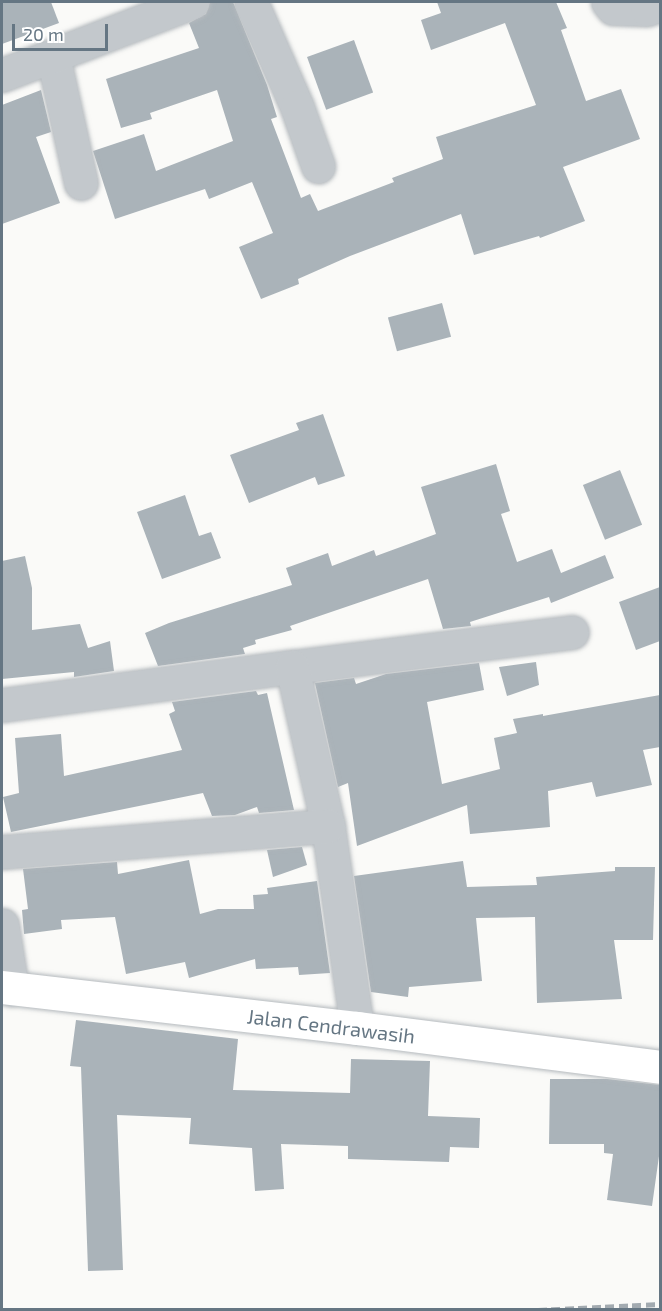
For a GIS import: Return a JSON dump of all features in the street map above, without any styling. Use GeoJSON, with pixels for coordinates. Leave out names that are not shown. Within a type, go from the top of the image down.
{"type":"FeatureCollection","features":[{"type":"Feature","properties":{"kind":"main road","name":"Jalan Cendrawasih"},"geometry":{"type":"LineString","coordinates":[[7,988],[357,1028],[660,1067]]}},
{"type":"Feature","properties":{"kind":"street"},"geometry":{"type":"LineString","coordinates":[[2,75],[53,56],[154,8],[192,2]]}},
{"type":"Feature","properties":{"kind":"street"},"geometry":{"type":"LineString","coordinates":[[250,2],[297,107],[318,166]]}},
{"type":"Feature","properties":{"kind":"street"},"geometry":{"type":"LineString","coordinates":[[608,2],[613,8],[647,9],[660,5]]}},
{"type":"Feature","properties":{"kind":"street"},"geometry":{"type":"LineString","coordinates":[[53,56],[81,183]]}},
{"type":"Feature","properties":{"kind":"street"},"geometry":{"type":"LineString","coordinates":[[2,705],[572,632]]}},
{"type":"Feature","properties":{"kind":"street"},"geometry":{"type":"LineString","coordinates":[[291,667],[328,826],[357,1028]]}},
{"type":"Feature","properties":{"kind":"street"},"geometry":{"type":"LineString","coordinates":[[2,852],[328,826]]}},
{"type":"Feature","properties":{"kind":"street"},"geometry":{"type":"LineString","coordinates":[[2,925],[7,988]]}},
{"type":"Feature","properties":{"kind":"building"},"geometry":{"type":"Polygon","coordinates":[[[2,2],[51,2],[59,23],[2,44],[2,2]]]}},
{"type":"Feature","properties":{"kind":"building"},"geometry":{"type":"Polygon","coordinates":[[[210,2],[233,2],[267,85],[277,117],[271,119],[301,198],[310,194],[318,211],[394,182],[392,178],[443,159],[436,137],[536,105],[505,23],[431,50],[421,20],[441,13],[437,2],[556,2],[567,28],[561,30],[586,101],[621,89],[640,139],[563,167],[585,221],[540,238],[539,236],[474,255],[461,214],[350,256],[298,279],[299,284],[261,299],[239,247],[273,233],[252,182],[209,199],[205,189],[115,219],[93,151],[144,134],[156,171],[233,141],[217,90],[150,113],[152,119],[121,128],[106,79],[199,48],[189,23],[206,14],[210,2]]]}},
{"type":"Feature","properties":{"kind":"building"},"geometry":{"type":"Polygon","coordinates":[[[354,40],[373,93],[326,110],[307,57],[354,40]]]}},
{"type":"Feature","properties":{"kind":"building"},"geometry":{"type":"Polygon","coordinates":[[[41,90],[51,132],[36,137],[60,203],[2,224],[2,105],[41,90]]]}},
{"type":"Feature","properties":{"kind":"building"},"geometry":{"type":"Polygon","coordinates":[[[442,303],[451,337],[397,351],[388,317],[442,303]]]}},
{"type":"Feature","properties":{"kind":"building"},"geometry":{"type":"Polygon","coordinates":[[[323,414],[345,476],[318,485],[315,477],[249,503],[230,455],[299,430],[296,423],[323,414]]]}},
{"type":"Feature","properties":{"kind":"building"},"geometry":{"type":"Polygon","coordinates":[[[496,464],[510,511],[501,514],[517,562],[552,549],[561,573],[605,555],[614,578],[551,603],[549,597],[470,622],[471,626],[443,629],[428,579],[290,626],[292,630],[255,640],[256,644],[243,648],[245,654],[158,666],[145,633],[169,623],[292,585],[286,568],[328,553],[332,566],[374,550],[376,556],[436,534],[421,487],[496,464]]]}},
{"type":"Feature","properties":{"kind":"building"},"geometry":{"type":"Polygon","coordinates":[[[620,470],[642,525],[605,540],[583,485],[620,470]]]}},
{"type":"Feature","properties":{"kind":"building"},"geometry":{"type":"Polygon","coordinates":[[[185,495],[199,536],[211,532],[221,558],[162,579],[137,512],[185,495]]]}},
{"type":"Feature","properties":{"kind":"building"},"geometry":{"type":"Polygon","coordinates":[[[25,556],[32,588],[32,630],[80,624],[88,648],[110,641],[114,671],[74,677],[74,672],[2,679],[2,561],[25,556]]]}},
{"type":"Feature","properties":{"kind":"building"},"geometry":{"type":"Polygon","coordinates":[[[660,587],[660,641],[636,650],[619,602],[660,587]]]}},
{"type":"Feature","properties":{"kind":"building"},"geometry":{"type":"Polygon","coordinates":[[[536,662],[539,685],[507,696],[499,667],[536,662]]]}},
{"type":"Feature","properties":{"kind":"building"},"geometry":{"type":"Polygon","coordinates":[[[479,663],[484,690],[427,702],[442,784],[500,769],[494,738],[517,733],[513,719],[543,714],[543,716],[660,695],[660,747],[643,750],[652,785],[596,797],[592,782],[548,791],[550,827],[470,834],[467,805],[357,846],[348,783],[338,787],[315,683],[354,678],[356,684],[386,674],[479,663]]]}},
{"type":"Feature","properties":{"kind":"building"},"geometry":{"type":"Polygon","coordinates":[[[256,691],[258,695],[267,693],[294,810],[259,813],[257,807],[235,815],[212,816],[203,793],[11,832],[3,797],[19,793],[15,738],[61,734],[64,776],[182,750],[169,714],[175,711],[172,702],[256,691]]]}},
{"type":"Feature","properties":{"kind":"building"},"geometry":{"type":"Polygon","coordinates":[[[302,847],[307,865],[273,877],[267,850],[302,847]]]}},
{"type":"Feature","properties":{"kind":"building"},"geometry":{"type":"Polygon","coordinates":[[[189,860],[200,914],[218,909],[254,909],[253,895],[268,894],[267,888],[317,881],[330,973],[299,975],[298,967],[256,969],[255,959],[189,978],[185,962],[126,974],[115,917],[61,920],[62,929],[24,934],[22,910],[28,909],[23,869],[117,862],[118,874],[189,860]]]}},
{"type":"Feature","properties":{"kind":"building"},"geometry":{"type":"Polygon","coordinates":[[[463,861],[467,887],[537,885],[536,877],[615,871],[615,867],[655,867],[653,940],[614,940],[622,999],[537,1003],[535,917],[476,918],[482,981],[409,987],[408,997],[371,992],[354,876],[463,861]]]}},
{"type":"Feature","properties":{"kind":"building"},"geometry":{"type":"Polygon","coordinates":[[[76,1020],[238,1039],[233,1090],[350,1093],[351,1059],[430,1061],[428,1116],[480,1118],[479,1148],[450,1147],[449,1162],[348,1159],[348,1146],[281,1144],[284,1189],[255,1191],[252,1148],[189,1144],[191,1118],[117,1115],[123,1270],[88,1271],[81,1067],[70,1066],[76,1020]]]}},
{"type":"Feature","properties":{"kind":"building"},"geometry":{"type":"Polygon","coordinates":[[[550,1079],[607,1079],[660,1085],[660,1149],[652,1206],[607,1200],[613,1154],[604,1153],[604,1144],[549,1144],[550,1079]]]}},
{"type":"Feature","properties":{"kind":"railway"},"geometry":{"type":"LineString","coordinates":[[538,1310],[660,1304]]}}]}
